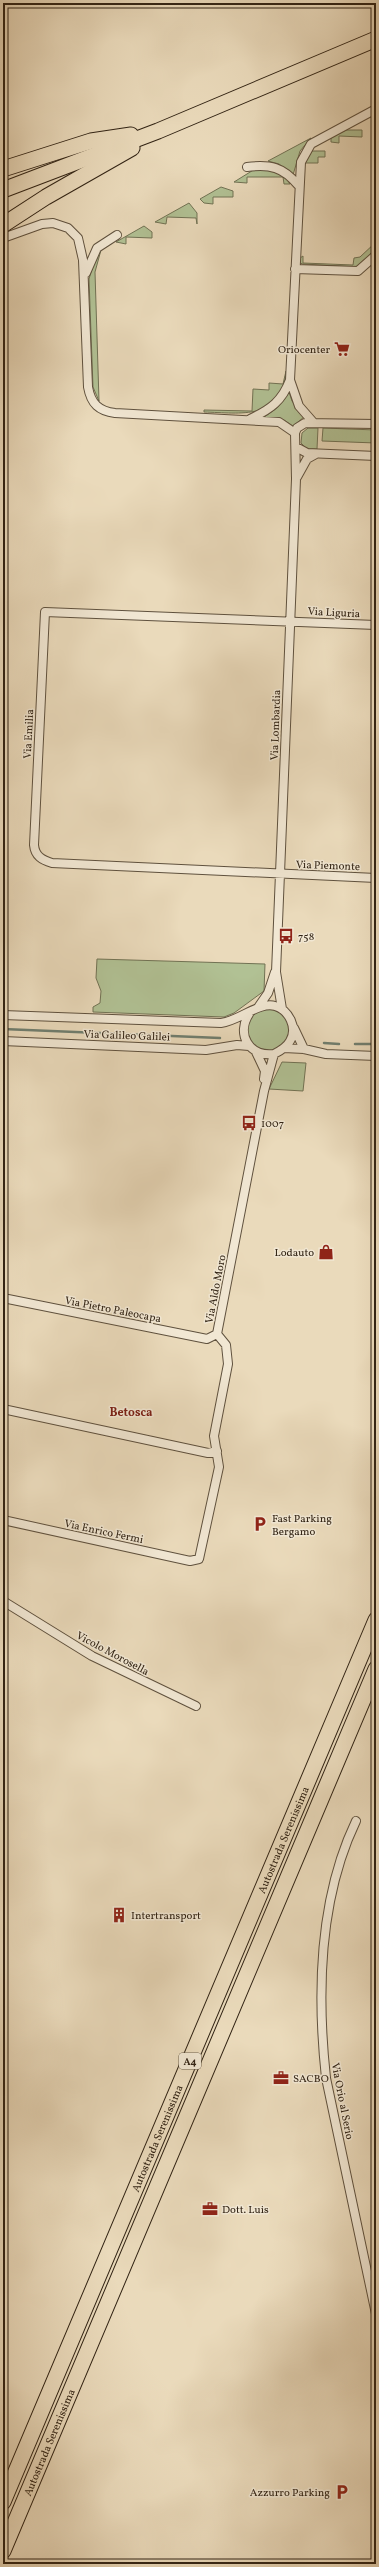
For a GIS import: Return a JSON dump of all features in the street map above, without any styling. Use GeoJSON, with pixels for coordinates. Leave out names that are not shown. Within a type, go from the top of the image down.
{"type":"FeatureCollection","features":[{"type":"Feature","properties":{"kind":"highway"},"geometry":{"type":"LineString","coordinates":[[3,190],[158,132],[376,39]]}},
{"type":"Feature","properties":{"kind":"highway"},"geometry":{"type":"LineString","coordinates":[[3,169],[92,141],[158,132]]}},
{"type":"Feature","properties":{"kind":"highway"},"geometry":{"type":"LineString","coordinates":[[3,225],[46,197],[106,164],[158,132]]}},
{"type":"Feature","properties":{"kind":"highway","name":"Autostrada Serenissima"},"geometry":{"type":"LineString","coordinates":[[3,2502],[376,1620]]}},
{"type":"Feature","properties":{"kind":"highway","name":"Autostrada Serenissima"},"geometry":{"type":"LineString","coordinates":[[3,2551],[376,1669]]}},
{"type":"Feature","properties":{"kind":"street"},"geometry":{"type":"LineString","coordinates":[[313,422],[299,406],[290,380],[298,185],[301,162],[311,144],[376,109]]}},
{"type":"Feature","properties":{"kind":"street"},"geometry":{"type":"LineString","coordinates":[[247,167],[262,165],[278,168],[298,185]]}},
{"type":"Feature","properties":{"kind":"street"},"geometry":{"type":"LineString","coordinates":[[3,238],[42,224],[61,224],[74,232],[80,243],[84,279],[88,388],[95,405],[102,410],[115,413],[250,419],[284,423],[295,434],[301,425],[313,422],[376,424]]}},
{"type":"Feature","properties":{"kind":"street"},"geometry":{"type":"LineString","coordinates":[[84,279],[97,248],[117,235]]}},
{"type":"Feature","properties":{"kind":"street"},"geometry":{"type":"LineString","coordinates":[[295,269],[358,271],[376,255]]}},
{"type":"Feature","properties":{"kind":"street"},"geometry":{"type":"LineString","coordinates":[[250,419],[268,410],[279,402],[290,380]]}},
{"type":"Feature","properties":{"kind":"street","name":"Via Lombardia"},"geometry":{"type":"LineString","coordinates":[[282,1009],[276,972],[296,479],[295,434]]}},
{"type":"Feature","properties":{"kind":"street"},"geometry":{"type":"LineString","coordinates":[[296,447],[307,453],[376,456]]}},
{"type":"Feature","properties":{"kind":"street","name":"Via Lombardia"},"geometry":{"type":"LineString","coordinates":[[296,479],[307,459],[316,454]]}},
{"type":"Feature","properties":{"kind":"street","name":"Via Emilia"},"geometry":{"type":"LineString","coordinates":[[280,874],[52,863],[44,861],[37,855],[34,845],[45,612],[290,621]]}},
{"type":"Feature","properties":{"kind":"street","name":"Via Liguria"},"geometry":{"type":"LineString","coordinates":[[290,621],[376,625]]}},
{"type":"Feature","properties":{"kind":"street","name":"Via Piemonte"},"geometry":{"type":"LineString","coordinates":[[280,874],[376,878]]}},
{"type":"Feature","properties":{"kind":"street","name":"Via Lombardia"},"geometry":{"type":"LineString","coordinates":[[259,1006],[268,993],[276,972]]}},
{"type":"Feature","properties":{"kind":"street"},"geometry":{"type":"LineString","coordinates":[[3,1015],[221,1023],[231,1022],[249,1014],[259,1006],[267,1005],[282,1009],[291,1020],[304,1048]]}},
{"type":"Feature","properties":{"kind":"street"},"geometry":{"type":"LineString","coordinates":[[249,1014],[244,1026],[246,1040],[256,1052],[274,1054],[284,1048],[290,1041],[293,1027]]}},
{"type":"Feature","properties":{"kind":"street","name":"Via Galileo Galilei"},"geometry":{"type":"LineString","coordinates":[[3,1041],[206,1050],[237,1045],[250,1046]]}},
{"type":"Feature","properties":{"kind":"street"},"geometry":{"type":"LineString","coordinates":[[284,1048],[304,1048],[326,1054],[376,1056]]}},
{"type":"Feature","properties":{"kind":"street","name":"Via Aldo Moro"},"geometry":{"type":"LineString","coordinates":[[256,1052],[265,1071],[264,1091]]}},
{"type":"Feature","properties":{"kind":"street","name":"Via Aldo Moro"},"geometry":{"type":"LineString","coordinates":[[199,1559],[219,1467],[214,1436],[228,1364],[226,1344],[217,1334],[264,1091],[274,1054]]}},
{"type":"Feature","properties":{"kind":"street","name":"Via Pietro Paleocapa"},"geometry":{"type":"LineString","coordinates":[[3,1298],[207,1339],[217,1334]]}},
{"type":"Feature","properties":{"kind":"street"},"geometry":{"type":"LineString","coordinates":[[3,1409],[208,1453],[216,1451]]}},
{"type":"Feature","properties":{"kind":"street","name":"Via Enrico Fermi"},"geometry":{"type":"LineString","coordinates":[[3,1520],[190,1561],[199,1559]]}},
{"type":"Feature","properties":{"kind":"street","name":"Vicolo Morosella"},"geometry":{"type":"LineString","coordinates":[[3,1601],[92,1656],[196,1706]]}},
{"type":"Feature","properties":{"kind":"street","name":"Via Orio al Serio"},"geometry":{"type":"LineString","coordinates":[[356,1821],[342,1860],[328,1916],[322,2004],[324,2056],[326,2078],[376,2314]]}},
{"type":"Feature","properties":{"kind":"green space"},"geometry":{"type":"Polygon","coordinates":[[[346,130],[362,130],[362,137],[339,136],[339,143],[331,142],[331,138],[346,130]]]}},
{"type":"Feature","properties":{"kind":"green space"},"geometry":{"type":"Polygon","coordinates":[[[311,138],[300,151],[293,175],[279,164],[268,161],[311,138]]]}},
{"type":"Feature","properties":{"kind":"green space"},"geometry":{"type":"Polygon","coordinates":[[[312,151],[325,151],[325,157],[318,157],[318,163],[305,163],[312,151]]]}},
{"type":"Feature","properties":{"kind":"green space"},"geometry":{"type":"Polygon","coordinates":[[[271,168],[286,178],[290,184],[284,184],[283,177],[247,177],[247,183],[234,182],[255,169],[271,168]]]}},
{"type":"Feature","properties":{"kind":"green space"},"geometry":{"type":"Polygon","coordinates":[[[221,187],[233,191],[233,197],[213,197],[213,204],[204,203],[200,199],[221,187]]]}},
{"type":"Feature","properties":{"kind":"green space"},"geometry":{"type":"Polygon","coordinates":[[[189,203],[197,213],[197,224],[196,218],[167,217],[166,224],[155,222],[189,203]]]}},
{"type":"Feature","properties":{"kind":"green space"},"geometry":{"type":"Polygon","coordinates":[[[144,226],[152,232],[152,238],[126,237],[126,244],[116,242],[144,226]]]}},
{"type":"Feature","properties":{"kind":"green space"},"geometry":{"type":"Polygon","coordinates":[[[376,242],[376,250],[358,267],[300,263],[300,258],[303,256],[303,263],[353,265],[354,258],[360,257],[376,242]]]}},
{"type":"Feature","properties":{"kind":"green space"},"geometry":{"type":"Polygon","coordinates":[[[101,250],[95,272],[99,401],[93,387],[89,279],[95,258],[101,250]]]}},
{"type":"Feature","properties":{"kind":"green space"},"geometry":{"type":"Polygon","coordinates":[[[286,371],[283,387],[277,399],[268,406],[257,411],[245,413],[204,412],[204,410],[252,411],[253,389],[269,390],[269,383],[283,384],[286,371]]]}},
{"type":"Feature","properties":{"kind":"green space"},"geometry":{"type":"Polygon","coordinates":[[[289,392],[292,401],[304,417],[293,426],[284,420],[263,418],[277,408],[289,392]]]}},
{"type":"Feature","properties":{"kind":"green space"},"geometry":{"type":"Polygon","coordinates":[[[308,428],[318,428],[317,449],[307,449],[301,443],[302,433],[308,428]]]}},
{"type":"Feature","properties":{"kind":"green space"},"geometry":{"type":"Polygon","coordinates":[[[323,428],[376,430],[376,443],[322,441],[323,428]]]}},
{"type":"Feature","properties":{"kind":"green space"},"geometry":{"type":"Polygon","coordinates":[[[97,959],[265,964],[264,991],[234,1013],[224,1017],[93,1012],[93,1007],[100,1003],[101,991],[96,978],[97,959]]]}},
{"type":"Feature","properties":{"kind":"green space"},"geometry":{"type":"Polygon","coordinates":[[[268,1009],[283,1015],[289,1030],[283,1045],[268,1051],[253,1045],[247,1030],[253,1015],[268,1009]]]}},
{"type":"Feature","properties":{"kind":"green space"},"geometry":{"type":"Polygon","coordinates":[[[282,1062],[306,1063],[303,1091],[269,1089],[282,1062]]]}},
{"type":"Feature","properties":{"kind":"waterway"},"geometry":{"type":"LineString","coordinates":[[3,1029],[220,1038]]}},
{"type":"Feature","properties":{"kind":"waterway"},"geometry":{"type":"LineString","coordinates":[[324,1043],[339,1044]]}},
{"type":"Feature","properties":{"kind":"waterway"},"geometry":{"type":"LineString","coordinates":[[355,1044],[376,1044]]}},
{"type":"Feature","properties":{"kind":"place","name":"Oriocenter"},"geometry":{"type":"Point","coordinates":[342,349]}},
{"type":"Feature","properties":{"kind":"place","name":"758"},"geometry":{"type":"Point","coordinates":[286,936]}},
{"type":"Feature","properties":{"kind":"place","name":"1007"},"geometry":{"type":"Point","coordinates":[249,1123]}},
{"type":"Feature","properties":{"kind":"place","name":"Lodauto"},"geometry":{"type":"Point","coordinates":[326,1252]}},
{"type":"Feature","properties":{"kind":"place","name":"Fast Parking Bergamo"},"geometry":{"type":"Point","coordinates":[260,1524]}},
{"type":"Feature","properties":{"kind":"place","name":"Intertransport"},"geometry":{"type":"Point","coordinates":[119,1915]}},
{"type":"Feature","properties":{"kind":"place","name":"SACBO"},"geometry":{"type":"Point","coordinates":[281,2078]}},
{"type":"Feature","properties":{"kind":"place","name":"Dott. Luis"},"geometry":{"type":"Point","coordinates":[210,2209]}},
{"type":"Feature","properties":{"kind":"place","name":"Azzurro Parking"},"geometry":{"type":"Point","coordinates":[342,2492]}},
{"type":"Feature","properties":{"kind":"district","name":"Betosca"},"geometry":{"type":"Point","coordinates":[131,1412]}}]}
